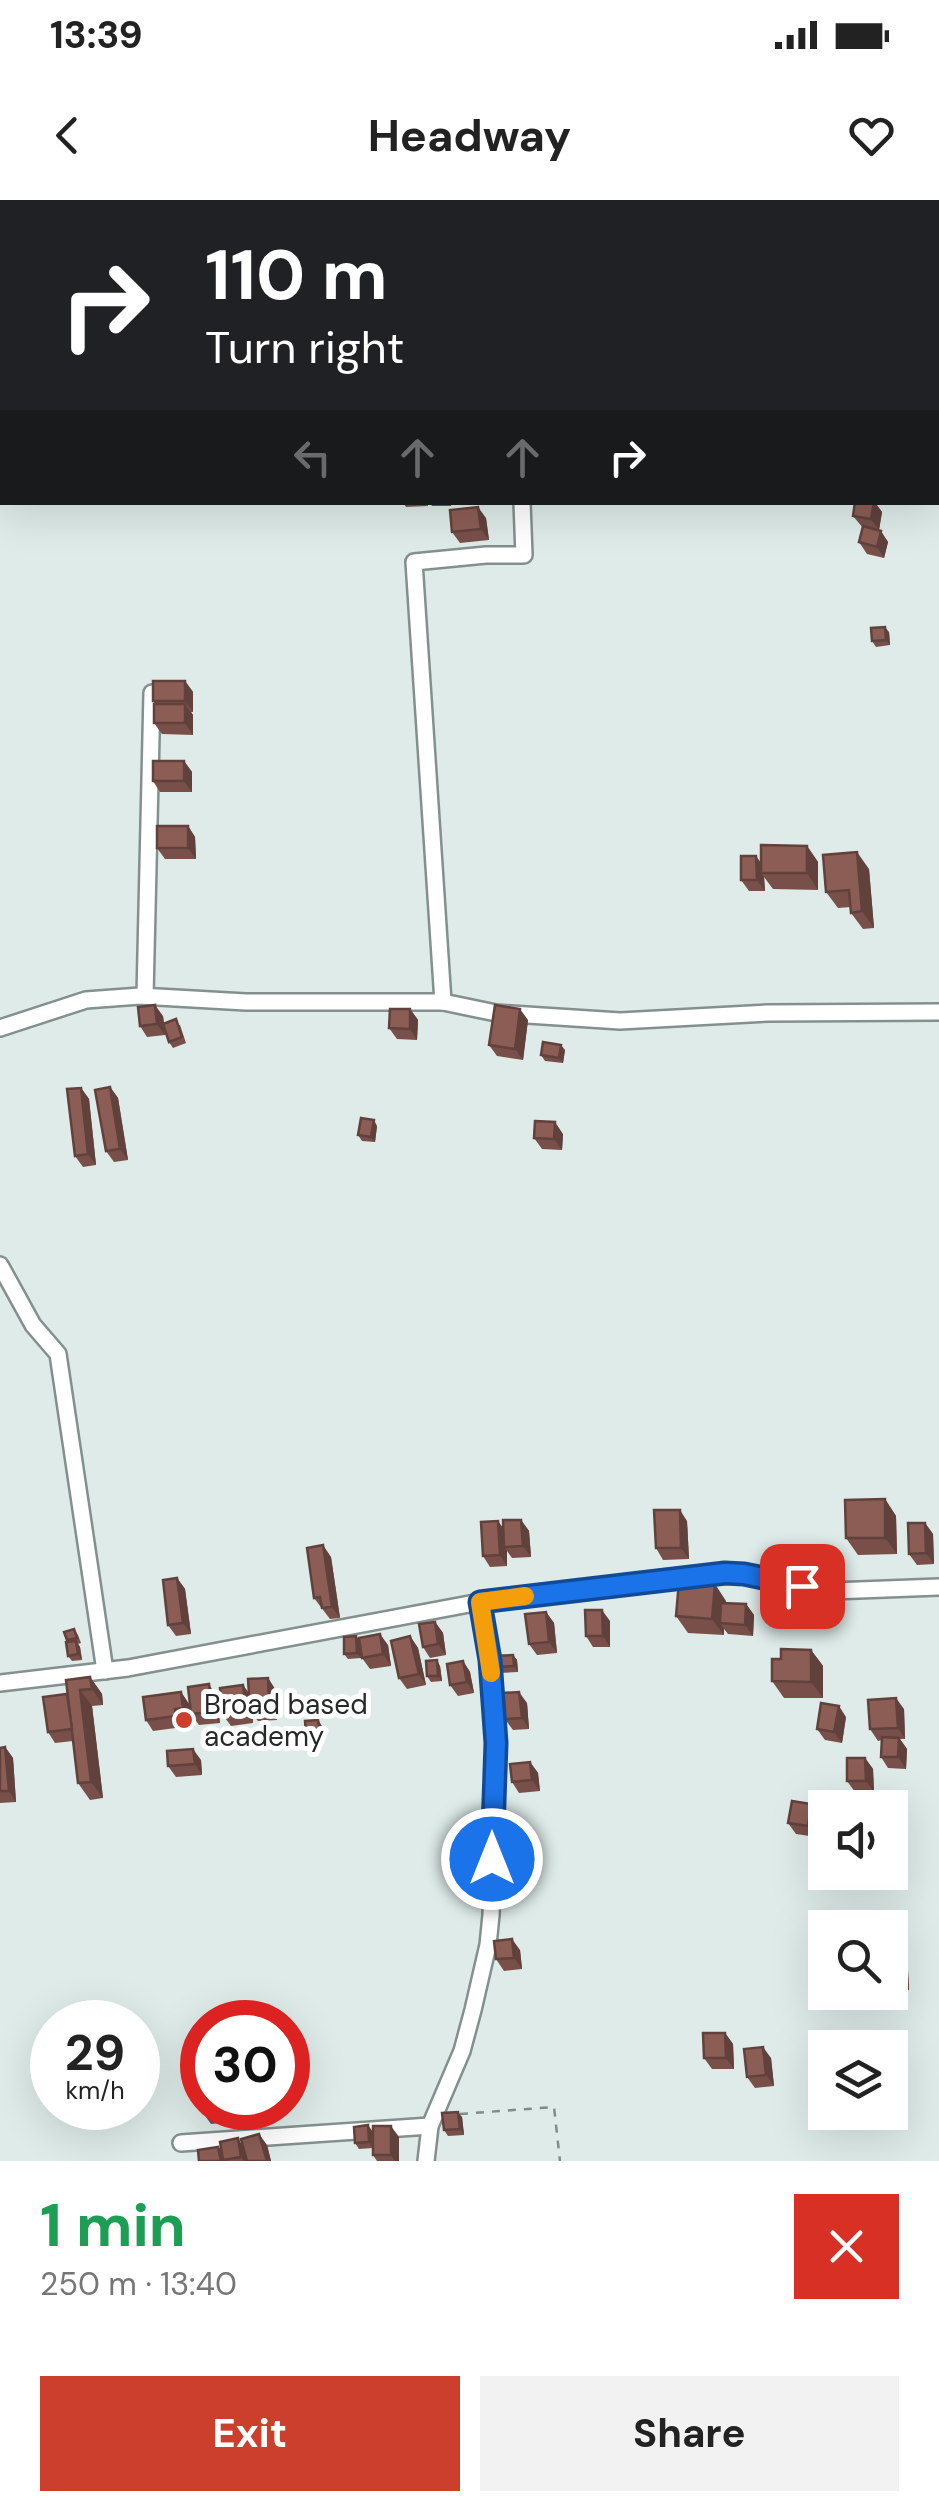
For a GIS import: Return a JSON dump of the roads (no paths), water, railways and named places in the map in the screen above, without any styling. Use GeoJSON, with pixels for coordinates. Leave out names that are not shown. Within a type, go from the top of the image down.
{"type":"FeatureCollection","features":[{"type":"Feature","properties":{"kind":"street"},"geometry":{"type":"LineString","coordinates":[[442,1002],[414,562],[524,554],[522,505]]}},
{"type":"Feature","properties":{"kind":"street"},"geometry":{"type":"LineString","coordinates":[[145,996],[152,693]]}},
{"type":"Feature","properties":{"kind":"street"},"geometry":{"type":"LineString","coordinates":[[0,1028],[86,1000],[145,996],[246,1002],[442,1002],[496,1013],[620,1021],[768,1013],[939,1012]]}},
{"type":"Feature","properties":{"kind":"street"},"geometry":{"type":"LineString","coordinates":[[0,1265],[33,1326],[58,1354],[104,1672]]}},
{"type":"Feature","properties":{"kind":"street"},"geometry":{"type":"LineString","coordinates":[[0,1683],[104,1672],[480,1602],[725,1573],[832,1591],[939,1586]]}},
{"type":"Feature","properties":{"kind":"street"},"geometry":{"type":"LineString","coordinates":[[426,2161],[430,2126],[474,2010],[491,1915],[496,1743],[490,1660],[480,1602]]}},
{"type":"Feature","properties":{"kind":"street"},"geometry":{"type":"LineString","coordinates":[[181,2143],[430,2126]]}},
{"type":"Feature","properties":{"kind":"place","name":"Broad based academy"},"geometry":{"type":"Point","coordinates":[184,1720]}}]}
